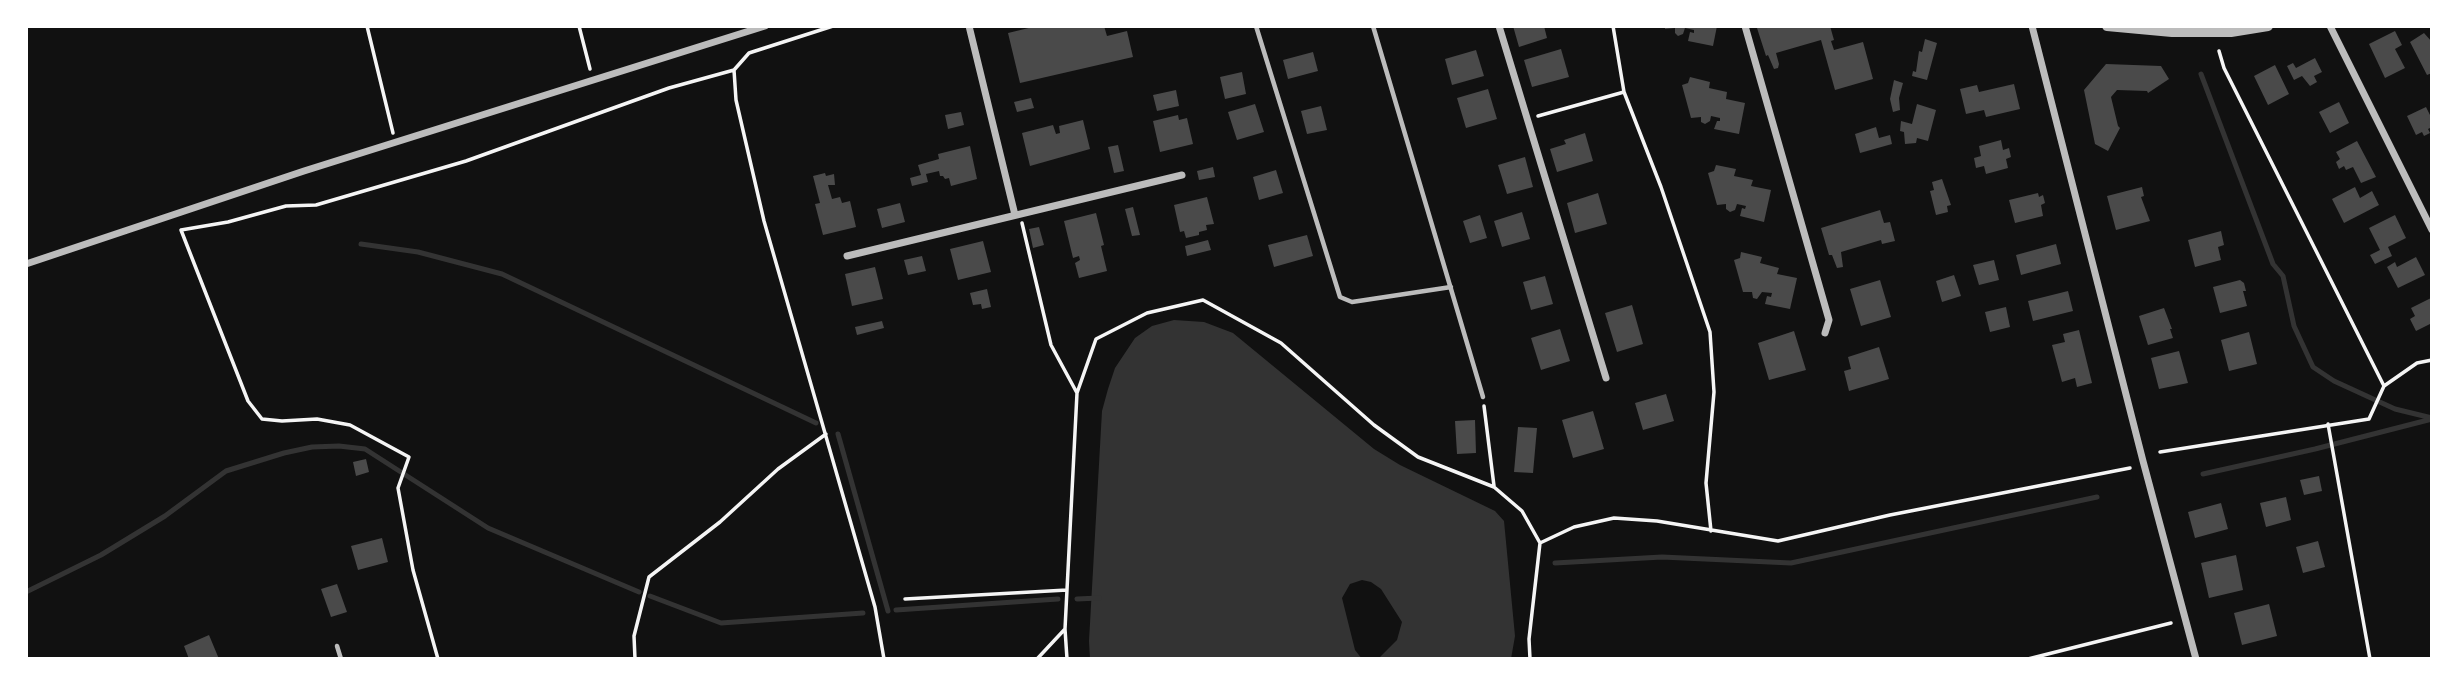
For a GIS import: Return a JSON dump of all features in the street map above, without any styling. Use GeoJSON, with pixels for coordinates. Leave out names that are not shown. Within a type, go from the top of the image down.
{"type":"FeatureCollection","features":[{"type":"Feature","properties":{"kind":"street"},"geometry":{"type":"LineString","coordinates":[[26,264],[304,171],[765,26]]}},
{"type":"Feature","properties":{"kind":"street"},"geometry":{"type":"LineString","coordinates":[[969,26],[1015,215]]}},
{"type":"Feature","properties":{"kind":"street"},"geometry":{"type":"LineString","coordinates":[[1499,26],[1606,378]]}},
{"type":"Feature","properties":{"kind":"street"},"geometry":{"type":"LineString","coordinates":[[1745,26],[1829,320],[1825,333]]}},
{"type":"Feature","properties":{"kind":"street"},"geometry":{"type":"LineString","coordinates":[[2032,26],[2196,659]]}},
{"type":"Feature","properties":{"kind":"street"},"geometry":{"type":"LineString","coordinates":[[2107,26],[2172,32],[2231,32],[2268,26]]}},
{"type":"Feature","properties":{"kind":"street"},"geometry":{"type":"LineString","coordinates":[[2330,26],[2432,230]]}},
{"type":"Feature","properties":{"kind":"street"},"geometry":{"type":"LineString","coordinates":[[846,256],[1182,175]]}},
{"type":"Feature","properties":{"kind":"lane"},"geometry":{"type":"LineString","coordinates":[[1256,26],[1340,297],[1352,302],[1451,287]]}},
{"type":"Feature","properties":{"kind":"lane"},"geometry":{"type":"LineString","coordinates":[[1373,26],[1483,397]]}},
{"type":"Feature","properties":{"kind":"lane"},"geometry":{"type":"LineString","coordinates":[[337,646],[341,659]]}},
{"type":"Feature","properties":{"kind":"path"},"geometry":{"type":"LineString","coordinates":[[367,26],[396,144]]}},
{"type":"Feature","properties":{"kind":"path"},"geometry":{"type":"LineString","coordinates":[[579,26],[593,82]]}},
{"type":"Feature","properties":{"kind":"path"},"geometry":{"type":"LineString","coordinates":[[181,230],[228,222],[286,206],[316,205],[466,161],[669,88],[734,70],[749,53],[833,26]]}},
{"type":"Feature","properties":{"kind":"path"},"geometry":{"type":"LineString","coordinates":[[1613,26],[1624,92],[1661,187],[1710,332],[1714,392],[1706,483],[1711,531]]}},
{"type":"Feature","properties":{"kind":"path"},"geometry":{"type":"LineString","coordinates":[[2218,51],[2224,68],[2384,386]]}},
{"type":"Feature","properties":{"kind":"path"},"geometry":{"type":"LineString","coordinates":[[734,70],[736,100],[764,220],[875,607],[884,659]]}},
{"type":"Feature","properties":{"kind":"path"},"geometry":{"type":"LineString","coordinates":[[1527,119],[1624,92]]}},
{"type":"Feature","properties":{"kind":"path"},"geometry":{"type":"LineString","coordinates":[[175,215],[248,401],[262,419],[317,419],[349,425],[409,457],[398,488],[413,570],[438,659]]}},
{"type":"Feature","properties":{"kind":"path"},"geometry":{"type":"LineString","coordinates":[[1015,215],[1021,220],[1051,345],[1077,393]]}},
{"type":"Feature","properties":{"kind":"path"},"geometry":{"type":"LineString","coordinates":[[1067,659],[1065,629],[1077,393],[1096,339],[1147,313],[1203,300],[1281,343],[1374,425],[1418,457],[1494,487],[1522,511],[1540,543],[1529,639],[1530,659]]}},
{"type":"Feature","properties":{"kind":"path"},"geometry":{"type":"LineString","coordinates":[[2160,452],[2369,419],[2384,386],[2417,363],[2432,360]]}},
{"type":"Feature","properties":{"kind":"path"},"geometry":{"type":"LineString","coordinates":[[1483,397],[1494,487]]}},
{"type":"Feature","properties":{"kind":"path"},"geometry":{"type":"LineString","coordinates":[[2329,424],[2333,460],[2370,659]]}},
{"type":"Feature","properties":{"kind":"path"},"geometry":{"type":"LineString","coordinates":[[635,659],[634,636],[649,577],[720,522],[778,469],[826,434]]}},
{"type":"Feature","properties":{"kind":"path"},"geometry":{"type":"LineString","coordinates":[[1540,543],[1574,527],[1614,518],[1657,521],[1778,541],[1891,515],[2130,468]]}},
{"type":"Feature","properties":{"kind":"path"},"geometry":{"type":"LineString","coordinates":[[905,599],[1067,590]]}},
{"type":"Feature","properties":{"kind":"path"},"geometry":{"type":"LineString","coordinates":[[2028,659],[2171,623]]}},
{"type":"Feature","properties":{"kind":"path"},"geometry":{"type":"LineString","coordinates":[[1037,659],[1065,629]]}},
{"type":"Feature","properties":{"kind":"shaded area"},"geometry":{"type":"Polygon","coordinates":[[[1174,320],[1204,322],[1233,333],[1374,449],[1400,465],[1495,511],[1504,521],[1515,636],[1511,659],[1378,659],[1397,640],[1402,622],[1381,589],[1362,580],[1350,584],[1342,598],[1355,650],[1362,659],[1090,659],[1102,411],[1115,368],[1135,338],[1152,326],[1174,320]]]}},
{"type":"Feature","properties":{"kind":"building"},"geometry":{"type":"Polygon","coordinates":[[[1037,26],[1104,26],[1107,36],[1127,31],[1133,57],[1020,83],[1008,33],[1037,26]]]}},
{"type":"Feature","properties":{"kind":"building"},"geometry":{"type":"Polygon","coordinates":[[[1513,26],[1544,26],[1547,38],[1519,47],[1513,26]]]}},
{"type":"Feature","properties":{"kind":"building"},"geometry":{"type":"Polygon","coordinates":[[[1665,26],[1717,26],[1713,46],[1688,41],[1690,32],[1694,33],[1694,30],[1685,28],[1683,34],[1678,36],[1675,28],[1665,29],[1665,26]]]}},
{"type":"Feature","properties":{"kind":"building"},"geometry":{"type":"Polygon","coordinates":[[[1830,26],[1834,50],[1863,42],[1873,79],[1835,90],[1821,40],[1776,53],[1779,64],[1778,68],[1774,69],[1768,55],[1766,56],[1757,28],[1830,26]]]}},
{"type":"Feature","properties":{"kind":"building"},"geometry":{"type":"Polygon","coordinates":[[[2395,31],[2402,45],[2395,49],[2405,68],[2385,78],[2369,44],[2395,31]]]}},
{"type":"Feature","properties":{"kind":"building"},"geometry":{"type":"Polygon","coordinates":[[[2424,33],[2432,42],[2432,73],[2427,75],[2410,42],[2424,33]]]}},
{"type":"Feature","properties":{"kind":"building"},"geometry":{"type":"Polygon","coordinates":[[[1925,39],[1937,43],[1927,80],[1912,76],[1913,71],[1916,72],[1919,51],[1922,52],[1925,39]]]}},
{"type":"Feature","properties":{"kind":"building"},"geometry":{"type":"Polygon","coordinates":[[[1561,49],[1569,77],[1532,87],[1524,60],[1561,49]]]}},
{"type":"Feature","properties":{"kind":"building"},"geometry":{"type":"Polygon","coordinates":[[[1476,50],[1484,76],[1452,85],[1445,59],[1476,50]]]}},
{"type":"Feature","properties":{"kind":"building"},"geometry":{"type":"Polygon","coordinates":[[[1313,52],[1318,71],[1288,79],[1283,60],[1313,52]]]}},
{"type":"Feature","properties":{"kind":"building"},"geometry":{"type":"Polygon","coordinates":[[[2315,58],[2322,72],[2314,76],[2317,82],[2310,86],[2302,76],[2294,80],[2287,66],[2293,63],[2296,68],[2315,58]]]}},
{"type":"Feature","properties":{"kind":"building"},"geometry":{"type":"Polygon","coordinates":[[[2106,64],[2161,66],[2169,79],[2148,93],[2117,90],[2111,97],[2120,128],[2108,151],[2095,144],[2084,90],[2106,64]]]}},
{"type":"Feature","properties":{"kind":"building"},"geometry":{"type":"Polygon","coordinates":[[[2275,65],[2289,94],[2268,105],[2254,76],[2275,65]]]}},
{"type":"Feature","properties":{"kind":"building"},"geometry":{"type":"Polygon","coordinates":[[[1242,72],[1246,94],[1225,99],[1220,77],[1242,72]]]}},
{"type":"Feature","properties":{"kind":"building"},"geometry":{"type":"Polygon","coordinates":[[[1690,77],[1710,82],[1709,88],[1727,92],[1726,99],[1745,103],[1739,134],[1714,129],[1720,118],[1711,116],[1710,121],[1705,124],[1701,122],[1701,117],[1691,118],[1682,85],[1688,83],[1690,77]]]}},
{"type":"Feature","properties":{"kind":"building"},"geometry":{"type":"Polygon","coordinates":[[[1894,80],[1903,83],[1899,98],[1900,110],[1893,112],[1890,99],[1894,80]]]}},
{"type":"Feature","properties":{"kind":"building"},"geometry":{"type":"Polygon","coordinates":[[[2014,84],[2020,109],[1986,117],[1984,110],[1966,114],[1960,89],[1977,85],[1979,92],[2014,84]]]}},
{"type":"Feature","properties":{"kind":"building"},"geometry":{"type":"Polygon","coordinates":[[[1488,89],[1497,119],[1466,128],[1457,98],[1488,89]]]}},
{"type":"Feature","properties":{"kind":"building"},"geometry":{"type":"Polygon","coordinates":[[[1176,90],[1179,106],[1157,111],[1153,95],[1176,90]]]}},
{"type":"Feature","properties":{"kind":"building"},"geometry":{"type":"Polygon","coordinates":[[[1031,98],[1034,108],[1017,112],[1014,102],[1031,98]]]}},
{"type":"Feature","properties":{"kind":"building"},"geometry":{"type":"Polygon","coordinates":[[[2339,102],[2349,123],[2330,133],[2319,112],[2339,102]]]}},
{"type":"Feature","properties":{"kind":"building"},"geometry":{"type":"Polygon","coordinates":[[[1255,104],[1264,132],[1237,140],[1228,112],[1255,104]]]}},
{"type":"Feature","properties":{"kind":"building"},"geometry":{"type":"Polygon","coordinates":[[[1917,104],[1936,110],[1928,141],[1917,138],[1916,143],[1905,144],[1904,132],[1900,131],[1901,121],[1912,124],[1917,104]]]}},
{"type":"Feature","properties":{"kind":"building"},"geometry":{"type":"Polygon","coordinates":[[[1321,106],[1327,130],[1307,134],[1301,111],[1321,106]]]}},
{"type":"Feature","properties":{"kind":"building"},"geometry":{"type":"Polygon","coordinates":[[[2426,107],[2432,119],[2432,127],[2428,129],[2430,133],[2424,136],[2422,132],[2416,135],[2407,116],[2426,107]]]}},
{"type":"Feature","properties":{"kind":"building"},"geometry":{"type":"Polygon","coordinates":[[[961,112],[964,125],[948,129],[945,115],[961,112]]]}},
{"type":"Feature","properties":{"kind":"building"},"geometry":{"type":"Polygon","coordinates":[[[1178,115],[1179,120],[1187,118],[1193,144],[1160,152],[1153,121],[1178,115]]]}},
{"type":"Feature","properties":{"kind":"building"},"geometry":{"type":"Polygon","coordinates":[[[1083,120],[1090,149],[1030,166],[1022,133],[1053,125],[1056,134],[1060,133],[1059,126],[1083,120]]]}},
{"type":"Feature","properties":{"kind":"building"},"geometry":{"type":"Polygon","coordinates":[[[1876,127],[1879,138],[1890,135],[1892,144],[1860,153],[1855,134],[1876,127]]]}},
{"type":"Feature","properties":{"kind":"building"},"geometry":{"type":"Polygon","coordinates":[[[1585,133],[1593,161],[1557,172],[1550,149],[1566,144],[1564,140],[1585,133]]]}},
{"type":"Feature","properties":{"kind":"building"},"geometry":{"type":"Polygon","coordinates":[[[2001,140],[2003,150],[2009,148],[2011,157],[2006,159],[2008,168],[1986,174],[1984,166],[1976,168],[1974,158],[1981,156],[1979,146],[2001,140]]]}},
{"type":"Feature","properties":{"kind":"building"},"geometry":{"type":"Polygon","coordinates":[[[2357,141],[2376,177],[2361,183],[2353,167],[2346,170],[2344,166],[2339,169],[2336,162],[2340,159],[2336,152],[2357,141]]]}},
{"type":"Feature","properties":{"kind":"building"},"geometry":{"type":"Polygon","coordinates":[[[1118,145],[1124,171],[1114,173],[1108,147],[1118,145]]]}},
{"type":"Feature","properties":{"kind":"building"},"geometry":{"type":"Polygon","coordinates":[[[970,146],[977,179],[951,186],[949,178],[940,176],[939,171],[926,174],[928,182],[912,186],[910,178],[921,175],[918,165],[939,159],[938,154],[970,146]]]}},
{"type":"Feature","properties":{"kind":"building"},"geometry":{"type":"Polygon","coordinates":[[[1525,157],[1533,187],[1507,194],[1498,165],[1525,157]]]}},
{"type":"Feature","properties":{"kind":"building"},"geometry":{"type":"Polygon","coordinates":[[[1716,165],[1736,169],[1734,176],[1753,180],[1751,186],[1771,190],[1764,222],[1740,216],[1742,208],[1745,209],[1746,206],[1737,204],[1735,210],[1730,212],[1726,209],[1726,204],[1717,205],[1708,173],[1714,171],[1716,165]]]}},
{"type":"Feature","properties":{"kind":"building"},"geometry":{"type":"Polygon","coordinates":[[[1213,167],[1215,177],[1199,180],[1197,171],[1213,167]]]}},
{"type":"Feature","properties":{"kind":"building"},"geometry":{"type":"Polygon","coordinates":[[[1276,170],[1283,193],[1259,200],[1253,177],[1276,170]]]}},
{"type":"Feature","properties":{"kind":"building"},"geometry":{"type":"Polygon","coordinates":[[[825,173],[826,176],[834,174],[835,185],[828,185],[832,199],[840,197],[842,203],[850,201],[856,227],[823,235],[815,204],[820,203],[813,176],[825,173]]]}},
{"type":"Feature","properties":{"kind":"building"},"geometry":{"type":"Polygon","coordinates":[[[1942,179],[1951,205],[1947,206],[1948,212],[1936,215],[1930,191],[1934,190],[1932,182],[1942,179]]]}},
{"type":"Feature","properties":{"kind":"building"},"geometry":{"type":"Polygon","coordinates":[[[2142,187],[2144,196],[2141,197],[2150,221],[2116,230],[2107,196],[2142,187]]]}},
{"type":"Feature","properties":{"kind":"building"},"geometry":{"type":"Polygon","coordinates":[[[2355,187],[2360,198],[2372,191],[2379,205],[2344,223],[2332,199],[2355,187]]]}},
{"type":"Feature","properties":{"kind":"building"},"geometry":{"type":"Polygon","coordinates":[[[1598,193],[1607,224],[1575,233],[1567,203],[1598,193]]]}},
{"type":"Feature","properties":{"kind":"building"},"geometry":{"type":"Polygon","coordinates":[[[2038,193],[2039,197],[2043,195],[2045,203],[2041,205],[2043,216],[2015,223],[2009,200],[2038,193]]]}},
{"type":"Feature","properties":{"kind":"building"},"geometry":{"type":"Polygon","coordinates":[[[1207,197],[1214,224],[1206,225],[1207,230],[1199,232],[1199,235],[1186,238],[1184,231],[1180,232],[1174,205],[1207,197]]]}},
{"type":"Feature","properties":{"kind":"building"},"geometry":{"type":"Polygon","coordinates":[[[900,203],[905,222],[882,228],[877,209],[900,203]]]}},
{"type":"Feature","properties":{"kind":"building"},"geometry":{"type":"Polygon","coordinates":[[[1133,207],[1140,235],[1132,236],[1125,209],[1133,207]]]}},
{"type":"Feature","properties":{"kind":"building"},"geometry":{"type":"Polygon","coordinates":[[[1880,210],[1884,223],[1890,222],[1895,241],[1882,244],[1881,240],[1841,252],[1843,267],[1837,268],[1832,255],[1829,255],[1821,228],[1880,210]]]}},
{"type":"Feature","properties":{"kind":"building"},"geometry":{"type":"Polygon","coordinates":[[[1522,212],[1530,239],[1502,247],[1494,221],[1522,212]]]}},
{"type":"Feature","properties":{"kind":"building"},"geometry":{"type":"Polygon","coordinates":[[[1096,213],[1107,271],[1079,278],[1075,263],[1080,260],[1079,256],[1073,258],[1064,221],[1096,213]]]}},
{"type":"Feature","properties":{"kind":"building"},"geometry":{"type":"Polygon","coordinates":[[[1480,215],[1487,238],[1470,243],[1463,221],[1480,215]]]}},
{"type":"Feature","properties":{"kind":"building"},"geometry":{"type":"Polygon","coordinates":[[[2395,215],[2406,238],[2388,247],[2392,256],[2375,264],[2370,255],[2380,250],[2369,228],[2395,215]]]}},
{"type":"Feature","properties":{"kind":"building"},"geometry":{"type":"Polygon","coordinates":[[[1039,227],[1044,245],[1033,248],[1029,229],[1039,227]]]}},
{"type":"Feature","properties":{"kind":"building"},"geometry":{"type":"Polygon","coordinates":[[[2221,231],[2224,245],[2218,247],[2221,260],[2195,267],[2188,240],[2221,231]]]}},
{"type":"Feature","properties":{"kind":"building"},"geometry":{"type":"Polygon","coordinates":[[[1307,235],[1313,256],[1274,267],[1268,245],[1307,235]]]}},
{"type":"Feature","properties":{"kind":"building"},"geometry":{"type":"Polygon","coordinates":[[[1208,240],[1211,250],[1187,256],[1185,246],[1208,240]]]}},
{"type":"Feature","properties":{"kind":"building"},"geometry":{"type":"Polygon","coordinates":[[[983,241],[991,272],[958,280],[950,249],[983,241]]]}},
{"type":"Feature","properties":{"kind":"building"},"geometry":{"type":"Polygon","coordinates":[[[2056,244],[2061,264],[2021,275],[2016,255],[2056,244]]]}},
{"type":"Feature","properties":{"kind":"building"},"geometry":{"type":"Polygon","coordinates":[[[1741,252],[1762,257],[1760,263],[1779,268],[1777,274],[1797,278],[1790,309],[1765,304],[1767,296],[1771,297],[1772,293],[1762,292],[1757,299],[1753,298],[1752,292],[1743,292],[1734,260],[1740,258],[1741,252]]]}},
{"type":"Feature","properties":{"kind":"building"},"geometry":{"type":"Polygon","coordinates":[[[922,256],[926,271],[908,275],[904,260],[922,256]]]}},
{"type":"Feature","properties":{"kind":"building"},"geometry":{"type":"Polygon","coordinates":[[[2416,257],[2425,275],[2398,288],[2387,267],[2395,262],[2397,267],[2416,257]]]}},
{"type":"Feature","properties":{"kind":"building"},"geometry":{"type":"Polygon","coordinates":[[[1994,260],[1999,280],[1979,285],[1973,265],[1994,260]]]}},
{"type":"Feature","properties":{"kind":"building"},"geometry":{"type":"Polygon","coordinates":[[[875,267],[883,299],[852,306],[845,274],[875,267]]]}},
{"type":"Feature","properties":{"kind":"building"},"geometry":{"type":"Polygon","coordinates":[[[1954,275],[1961,296],[1942,302],[1936,281],[1954,275]]]}},
{"type":"Feature","properties":{"kind":"building"},"geometry":{"type":"Polygon","coordinates":[[[1545,276],[1553,304],[1531,310],[1523,282],[1545,276]]]}},
{"type":"Feature","properties":{"kind":"building"},"geometry":{"type":"Polygon","coordinates":[[[1880,280],[1891,317],[1861,326],[1850,289],[1880,280]]]}},
{"type":"Feature","properties":{"kind":"building"},"geometry":{"type":"Polygon","coordinates":[[[2240,280],[2244,283],[2247,306],[2220,313],[2213,287],[2240,280]]]}},
{"type":"Feature","properties":{"kind":"building"},"geometry":{"type":"Polygon","coordinates":[[[987,289],[991,307],[982,309],[981,304],[973,305],[970,293],[987,289]]]}},
{"type":"Feature","properties":{"kind":"building"},"geometry":{"type":"Polygon","coordinates":[[[2068,291],[2073,311],[2033,321],[2028,301],[2068,291]]]}},
{"type":"Feature","properties":{"kind":"building"},"geometry":{"type":"Polygon","coordinates":[[[2431,298],[2432,323],[2416,331],[2410,319],[2415,316],[2411,308],[2431,298]]]}},
{"type":"Feature","properties":{"kind":"building"},"geometry":{"type":"Polygon","coordinates":[[[1632,305],[1643,344],[1617,352],[1605,313],[1632,305]]]}},
{"type":"Feature","properties":{"kind":"building"},"geometry":{"type":"Polygon","coordinates":[[[2006,307],[2010,327],[1990,332],[1985,312],[2006,307]]]}},
{"type":"Feature","properties":{"kind":"building"},"geometry":{"type":"Polygon","coordinates":[[[2164,308],[2173,338],[2148,345],[2139,316],[2164,308]]]}},
{"type":"Feature","properties":{"kind":"building"},"geometry":{"type":"Polygon","coordinates":[[[882,321],[884,328],[857,335],[855,327],[882,321]]]}},
{"type":"Feature","properties":{"kind":"building"},"geometry":{"type":"Polygon","coordinates":[[[1560,329],[1570,361],[1541,370],[1531,338],[1560,329]]]}},
{"type":"Feature","properties":{"kind":"building"},"geometry":{"type":"Polygon","coordinates":[[[2079,330],[2092,383],[2077,387],[2075,378],[2062,382],[2052,345],[2065,342],[2063,334],[2079,330]]]}},
{"type":"Feature","properties":{"kind":"building"},"geometry":{"type":"Polygon","coordinates":[[[1794,331],[1806,370],[1769,380],[1758,343],[1794,331]]]}},
{"type":"Feature","properties":{"kind":"building"},"geometry":{"type":"Polygon","coordinates":[[[2249,332],[2257,364],[2229,371],[2221,340],[2249,332]]]}},
{"type":"Feature","properties":{"kind":"building"},"geometry":{"type":"Polygon","coordinates":[[[1879,347],[1889,379],[1849,391],[1844,371],[1851,369],[1848,357],[1879,347]]]}},
{"type":"Feature","properties":{"kind":"building"},"geometry":{"type":"Polygon","coordinates":[[[2179,351],[2188,383],[2159,389],[2151,358],[2179,351]]]}},
{"type":"Feature","properties":{"kind":"building"},"geometry":{"type":"Polygon","coordinates":[[[1666,394],[1674,421],[1643,430],[1635,403],[1666,394]]]}},
{"type":"Feature","properties":{"kind":"building"},"geometry":{"type":"Polygon","coordinates":[[[1593,411],[1604,449],[1573,458],[1562,420],[1593,411]]]}},
{"type":"Feature","properties":{"kind":"building"},"geometry":{"type":"Polygon","coordinates":[[[1475,420],[1476,453],[1457,454],[1455,421],[1475,420]]]}},
{"type":"Feature","properties":{"kind":"building"},"geometry":{"type":"Polygon","coordinates":[[[1518,427],[1537,428],[1533,473],[1514,472],[1518,427]]]}},
{"type":"Feature","properties":{"kind":"building"},"geometry":{"type":"Polygon","coordinates":[[[366,459],[369,472],[356,476],[353,462],[366,459]]]}},
{"type":"Feature","properties":{"kind":"building"},"geometry":{"type":"Polygon","coordinates":[[[2319,476],[2322,491],[2304,495],[2300,480],[2319,476]]]}},
{"type":"Feature","properties":{"kind":"building"},"geometry":{"type":"Polygon","coordinates":[[[2286,497],[2291,520],[2266,527],[2260,503],[2286,497]]]}},
{"type":"Feature","properties":{"kind":"building"},"geometry":{"type":"Polygon","coordinates":[[[2221,503],[2228,529],[2195,538],[2188,512],[2221,503]]]}},
{"type":"Feature","properties":{"kind":"building"},"geometry":{"type":"Polygon","coordinates":[[[382,538],[388,562],[358,570],[351,546],[382,538]]]}},
{"type":"Feature","properties":{"kind":"building"},"geometry":{"type":"Polygon","coordinates":[[[2318,541],[2325,567],[2303,573],[2296,547],[2318,541]]]}},
{"type":"Feature","properties":{"kind":"building"},"geometry":{"type":"Polygon","coordinates":[[[2236,555],[2243,590],[2209,598],[2201,563],[2236,555]]]}},
{"type":"Feature","properties":{"kind":"building"},"geometry":{"type":"Polygon","coordinates":[[[337,584],[347,612],[331,617],[321,589],[337,584]]]}},
{"type":"Feature","properties":{"kind":"building"},"geometry":{"type":"Polygon","coordinates":[[[2269,604],[2277,636],[2242,645],[2234,613],[2269,604]]]}},
{"type":"Feature","properties":{"kind":"building"},"geometry":{"type":"Polygon","coordinates":[[[209,635],[219,659],[189,659],[184,646],[209,635]]]}},
{"type":"Feature","properties":{"kind":"waterway"},"geometry":{"type":"LineString","coordinates":[[2201,74],[2273,264],[2283,276],[2294,326],[2313,367],[2334,381],[2395,409],[2432,418]]}},
{"type":"Feature","properties":{"kind":"waterway"},"geometry":{"type":"LineString","coordinates":[[361,244],[418,252],[502,274],[816,423]]}},
{"type":"Feature","properties":{"kind":"waterway"},"geometry":{"type":"LineString","coordinates":[[2203,474],[2432,419]]}},
{"type":"Feature","properties":{"kind":"waterway"},"geometry":{"type":"LineString","coordinates":[[838,434],[888,611]]}},
{"type":"Feature","properties":{"kind":"waterway"},"geometry":{"type":"LineString","coordinates":[[26,592],[101,555],[165,516],[226,471],[284,453],[312,447],[339,446],[365,449],[488,528],[639,592]]}},
{"type":"Feature","properties":{"kind":"waterway"},"geometry":{"type":"LineString","coordinates":[[1555,563],[1662,557],[1791,563],[2097,497]]}},
{"type":"Feature","properties":{"kind":"waterway"},"geometry":{"type":"LineString","coordinates":[[650,596],[721,623],[863,613]]}},
{"type":"Feature","properties":{"kind":"waterway"},"geometry":{"type":"LineString","coordinates":[[1077,599],[1099,598]]}},
{"type":"Feature","properties":{"kind":"waterway"},"geometry":{"type":"LineString","coordinates":[[896,610],[1058,599]]}}]}
